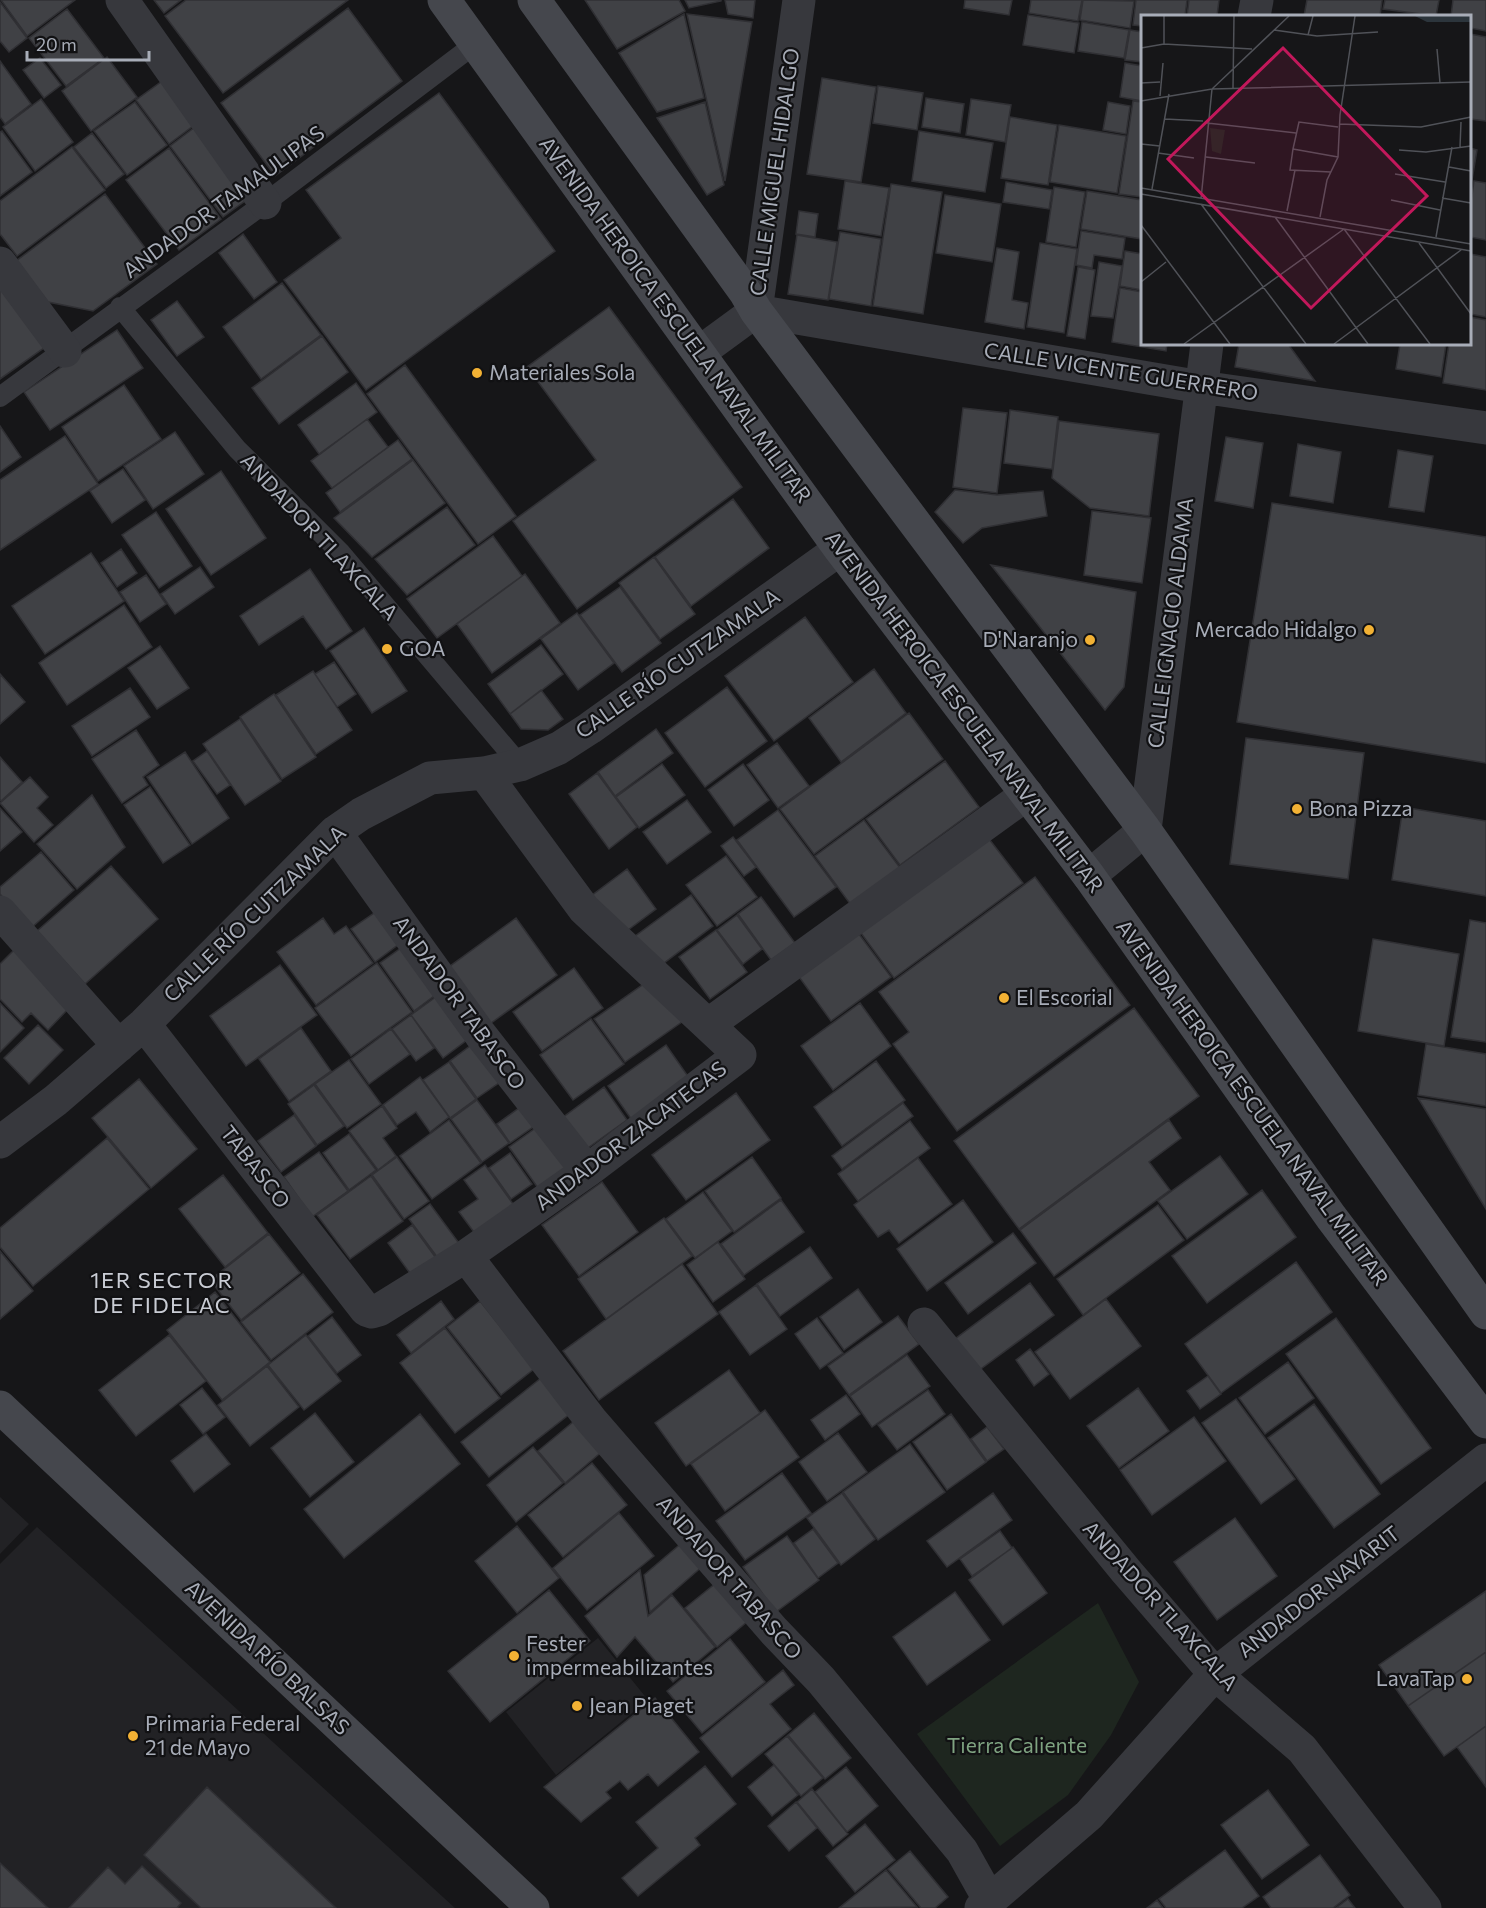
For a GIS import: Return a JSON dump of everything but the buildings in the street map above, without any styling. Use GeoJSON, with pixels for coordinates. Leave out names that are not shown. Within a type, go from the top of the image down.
{"type":"FeatureCollection","features":[{"type":"Feature","properties":{"kind":"street"},"geometry":{"type":"LineString","coordinates":[[122,0],[265,203]]}},
{"type":"Feature","properties":{"kind":"street","name":"AVENIDA HEROICA ESCUELA NAVAL MILITAR"},"geometry":{"type":"LineString","coordinates":[[444,0],[840,549],[1089,876],[1331,1217],[1486,1422]]}},
{"type":"Feature","properties":{"kind":"street"},"geometry":{"type":"LineString","coordinates":[[534,0],[745,292],[756,311],[1145,830],[1486,1313]]}},
{"type":"Feature","properties":{"kind":"street","name":"CALLE MIGUEL HIDALGO"},"geometry":{"type":"LineString","coordinates":[[700,352],[756,311],[799,0]]}},
{"type":"Feature","properties":{"kind":"street"},"geometry":{"type":"LineString","coordinates":[[1254,15],[1257,0]]}},
{"type":"Feature","properties":{"kind":"street"},"geometry":{"type":"LineString","coordinates":[[0,263],[65,351]]}},
{"type":"Feature","properties":{"kind":"street","name":"CALLE VICENTE GUERRERO"},"geometry":{"type":"LineString","coordinates":[[756,311],[1201,387],[1486,428]]}},
{"type":"Feature","properties":{"kind":"street","name":"CALLE IGNACIO ALDAMA"},"geometry":{"type":"LineString","coordinates":[[1145,830],[1207,345]]}},
{"type":"Feature","properties":{"kind":"street","name":"CALLE RÍO CUTZAMALA"},"geometry":{"type":"LineString","coordinates":[[0,1142],[56,1100],[144,1024],[335,832],[360,814],[430,778],[484,773],[520,765],[559,748],[840,549]]}},
{"type":"Feature","properties":{"kind":"street"},"geometry":{"type":"LineString","coordinates":[[484,773],[584,909],[709,1024],[1027,794]]}},
{"type":"Feature","properties":{"kind":"street"},"geometry":{"type":"LineString","coordinates":[[1089,876],[1145,830]]}},
{"type":"Feature","properties":{"kind":"street","name":"ANDADOR TABASCO"},"geometry":{"type":"LineString","coordinates":[[335,832],[480,1034],[586,1171]]}},
{"type":"Feature","properties":{"kind":"street"},"geometry":{"type":"LineString","coordinates":[[0,912],[119,1046]]}},
{"type":"Feature","properties":{"kind":"street","name":"TABASCO"},"geometry":{"type":"LineString","coordinates":[[144,1024],[366,1310]]}},
{"type":"Feature","properties":{"kind":"street","name":"ANDADOR ZACATECAS"},"geometry":{"type":"LineString","coordinates":[[366,1310],[372,1312],[379,1310],[466,1256],[586,1171],[740,1055],[709,1024]]}},
{"type":"Feature","properties":{"kind":"street","name":"ANDADOR TABASCO"},"geometry":{"type":"LineString","coordinates":[[466,1256],[591,1420],[774,1631],[821,1680],[962,1851],[986,1904]]}},
{"type":"Feature","properties":{"kind":"street","name":"ANDADOR TLAXCALA"},"geometry":{"type":"LineString","coordinates":[[924,1324],[1110,1552],[1215,1674],[1302,1749],[1425,1908]]}},
{"type":"Feature","properties":{"kind":"street","name":"AVENIDA RÍO BALSAS"},"geometry":{"type":"LineString","coordinates":[[0,1407],[533,1908]]}},
{"type":"Feature","properties":{"kind":"street","name":"ANDADOR NAYARIT"},"geometry":{"type":"LineString","coordinates":[[986,1904],[1089,1815],[1215,1674],[1486,1460]]}},
{"type":"Feature","properties":{"kind":"lane","name":"ANDADOR TAMAULIPAS"},"geometry":{"type":"LineString","coordinates":[[0,397],[265,203],[475,44]]}},
{"type":"Feature","properties":{"kind":"lane","name":"ANDADOR TLAXCALA"},"geometry":{"type":"LineString","coordinates":[[120,308],[237,449],[340,552],[520,765]]}},
{"type":"Feature","properties":{"kind":"shaded area"},"geometry":{"type":"Polygon","coordinates":[[[0,1497],[29,1524],[0,1554],[0,1497]]]}},
{"type":"Feature","properties":{"kind":"shaded area","name":"Primaria Federal 21 de Mayo"},"geometry":{"type":"Polygon","coordinates":[[[37,1527],[455,1908],[0,1908],[0,1564],[37,1527]]]}},
{"type":"Feature","properties":{"kind":"shaded area","name":"Jean Piaget"},"geometry":{"type":"Polygon","coordinates":[[[598,1638],[648,1700],[556,1775],[506,1712],[598,1638]]]}},
{"type":"Feature","properties":{"kind":"green space","name":"Tierra Caliente"},"geometry":{"type":"Polygon","coordinates":[[[1098,1603],[1139,1682],[1111,1735],[1068,1795],[1000,1846],[917,1734],[1098,1603]]]}},
{"type":"Feature","properties":{"kind":"place","name":"Materiales Sola"},"geometry":{"type":"Point","coordinates":[477,373]}},
{"type":"Feature","properties":{"kind":"place","name":"Mercado Hidalgo"},"geometry":{"type":"Point","coordinates":[1369,630]}},
{"type":"Feature","properties":{"kind":"place","name":"D'Naranjo"},"geometry":{"type":"Point","coordinates":[1090,640]}},
{"type":"Feature","properties":{"kind":"place","name":"GOA"},"geometry":{"type":"Point","coordinates":[387,649]}},
{"type":"Feature","properties":{"kind":"place","name":"Bona Pizza"},"geometry":{"type":"Point","coordinates":[1297,809]}},
{"type":"Feature","properties":{"kind":"place","name":"El Escorial"},"geometry":{"type":"Point","coordinates":[1004,998]}},
{"type":"Feature","properties":{"kind":"place","name":"Fester impermeabilizantes"},"geometry":{"type":"Point","coordinates":[514,1656]}},
{"type":"Feature","properties":{"kind":"place","name":"LavaTap"},"geometry":{"type":"Point","coordinates":[1467,1679]}},
{"type":"Feature","properties":{"kind":"place","name":"Jean Piaget"},"geometry":{"type":"Point","coordinates":[577,1706]}},
{"type":"Feature","properties":{"kind":"place","name":"Primaria Federal 21 de Mayo"},"geometry":{"type":"Point","coordinates":[133,1736]}},
{"type":"Feature","properties":{"kind":"district","name":"1ER SECTOR DE FIDELAC"},"geometry":{"type":"Point","coordinates":[162,1292]}}]}
